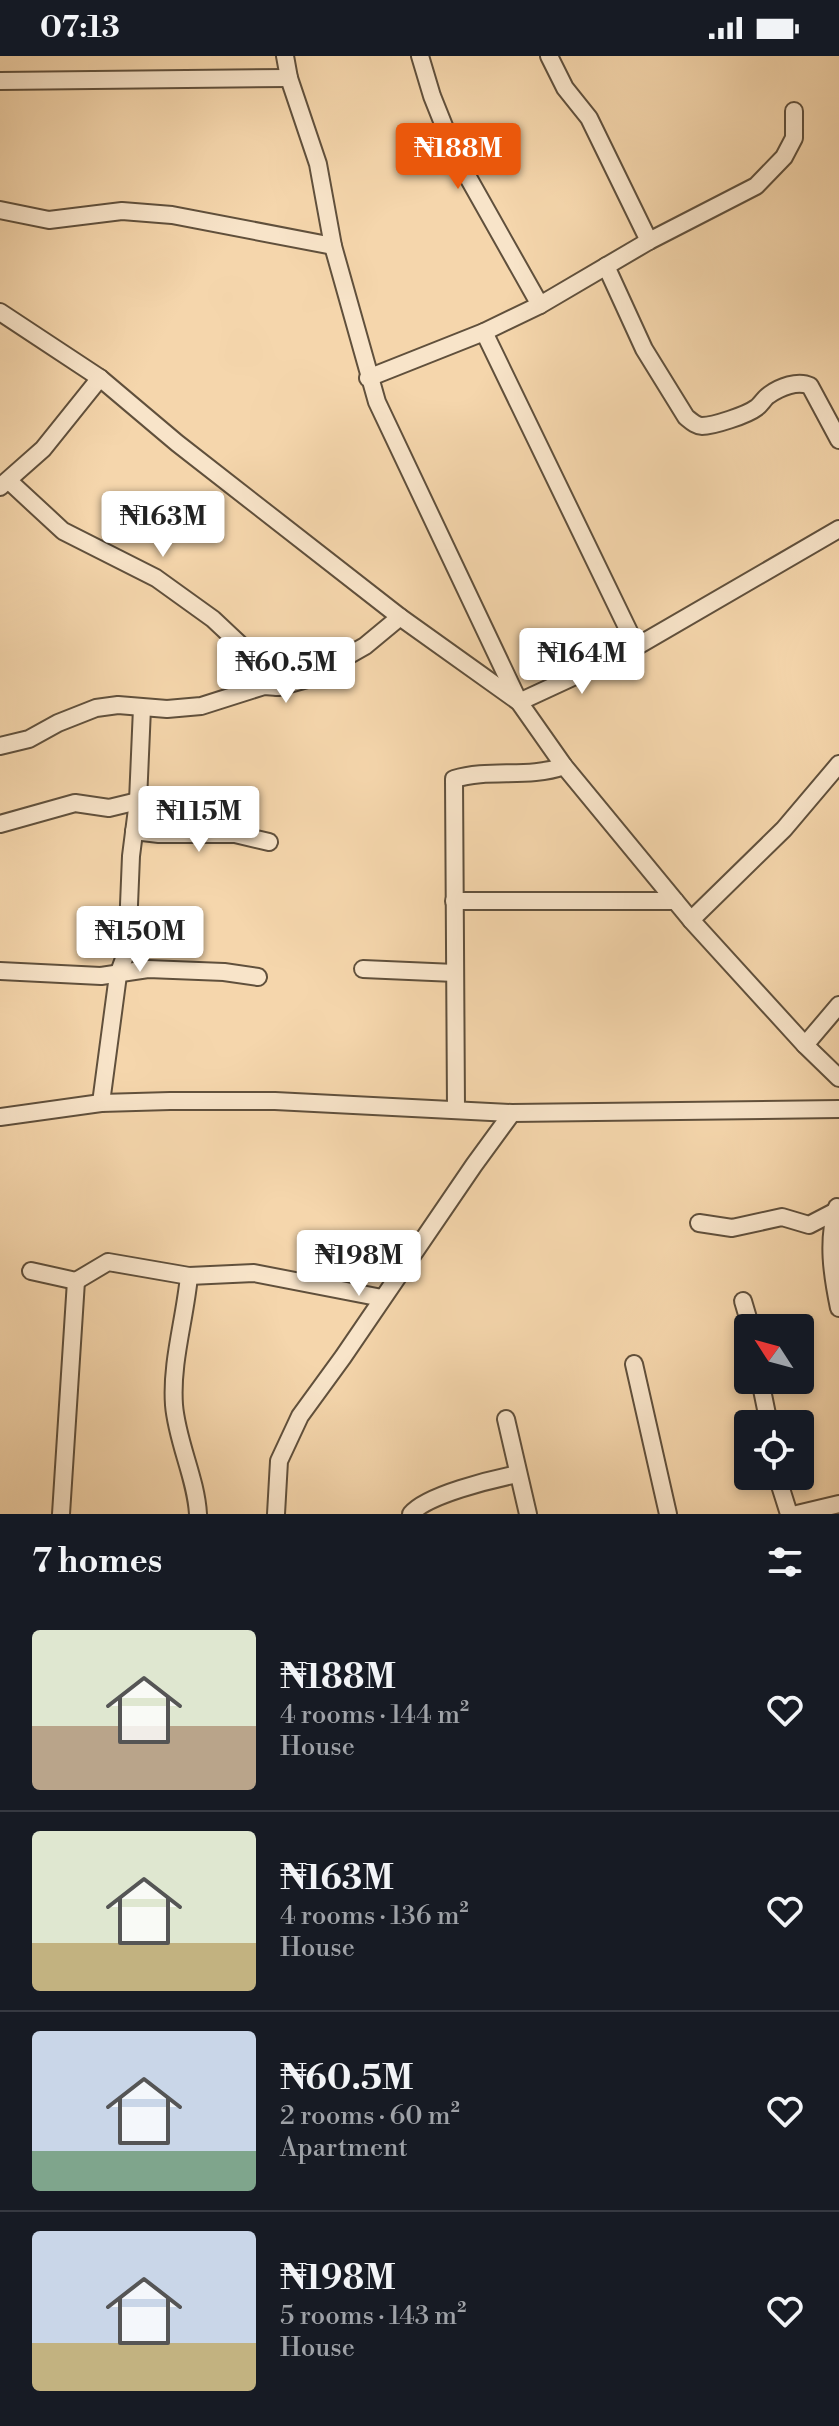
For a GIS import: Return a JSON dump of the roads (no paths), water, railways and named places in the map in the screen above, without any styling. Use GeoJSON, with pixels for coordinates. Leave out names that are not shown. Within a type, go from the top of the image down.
{"type":"FeatureCollection","features":[{"type":"Feature","properties":{"kind":"street"},"geometry":{"type":"LineString","coordinates":[[285,56],[289,78],[318,164],[333,246],[368,378],[519,702],[564,766],[691,920],[839,1078]]}},
{"type":"Feature","properties":{"kind":"street"},"geometry":{"type":"LineString","coordinates":[[421,56],[432,96],[456,156],[540,305]]}},
{"type":"Feature","properties":{"kind":"street"},"geometry":{"type":"LineString","coordinates":[[549,56],[565,88],[589,118],[649,241]]}},
{"type":"Feature","properties":{"kind":"street"},"geometry":{"type":"LineString","coordinates":[[0,81],[289,78]]}},
{"type":"Feature","properties":{"kind":"street"},"geometry":{"type":"LineString","coordinates":[[368,378],[484,332],[540,305],[649,241],[756,186],[784,157],[794,138],[794,111]]}},
{"type":"Feature","properties":{"kind":"street"},"geometry":{"type":"LineString","coordinates":[[0,210],[49,220],[122,211],[172,215],[333,246]]}},
{"type":"Feature","properties":{"kind":"street"},"geometry":{"type":"LineString","coordinates":[[606,266],[644,349],[686,417],[693,423],[702,426],[730,419],[756,408],[770,394],[798,382],[810,386],[839,440]]}},
{"type":"Feature","properties":{"kind":"street"},"geometry":{"type":"LineString","coordinates":[[0,312],[100,378],[177,443],[400,617],[519,702]]}},
{"type":"Feature","properties":{"kind":"street"},"geometry":{"type":"LineString","coordinates":[[484,332],[636,646]]}},
{"type":"Feature","properties":{"kind":"street"},"geometry":{"type":"LineString","coordinates":[[100,378],[43,449],[5,484],[63,531],[156,578],[213,619],[262,665],[278,687]]}},
{"type":"Feature","properties":{"kind":"street"},"geometry":{"type":"LineString","coordinates":[[519,702],[636,646],[839,529]]}},
{"type":"Feature","properties":{"kind":"street"},"geometry":{"type":"LineString","coordinates":[[0,746],[29,739],[96,708],[118,705],[167,709],[201,706],[264,686],[278,687],[307,679],[365,646],[400,617]]}},
{"type":"Feature","properties":{"kind":"street"},"geometry":{"type":"LineString","coordinates":[[101,1103],[118,975],[127,942],[142,708]]}},
{"type":"Feature","properties":{"kind":"street"},"geometry":{"type":"LineString","coordinates":[[691,920],[784,829],[839,764]]}},
{"type":"Feature","properties":{"kind":"street"},"geometry":{"type":"LineString","coordinates":[[456,1109],[454,779],[471,773],[546,773],[564,766]]}},
{"type":"Feature","properties":{"kind":"street"},"geometry":{"type":"LineString","coordinates":[[0,824],[75,803],[109,808],[138,801]]}},
{"type":"Feature","properties":{"kind":"street"},"geometry":{"type":"LineString","coordinates":[[134,831],[235,834],[269,842]]}},
{"type":"Feature","properties":{"kind":"street"},"geometry":{"type":"LineString","coordinates":[[454,901],[675,901]]}},
{"type":"Feature","properties":{"kind":"street"},"geometry":{"type":"LineString","coordinates":[[0,971],[101,976],[148,969],[224,972],[258,977]]}},
{"type":"Feature","properties":{"kind":"street"},"geometry":{"type":"LineString","coordinates":[[363,969],[455,973]]}},
{"type":"Feature","properties":{"kind":"street"},"geometry":{"type":"LineString","coordinates":[[805,1045],[839,1005]]}},
{"type":"Feature","properties":{"kind":"street"},"geometry":{"type":"LineString","coordinates":[[0,1117],[101,1103],[275,1101],[512,1113],[839,1109]]}},
{"type":"Feature","properties":{"kind":"street"},"geometry":{"type":"LineString","coordinates":[[276,1514],[282,1451],[300,1416],[512,1113]]}},
{"type":"Feature","properties":{"kind":"street"},"geometry":{"type":"LineString","coordinates":[[699,1223],[732,1228],[782,1217],[809,1225],[837,1207]]}},
{"type":"Feature","properties":{"kind":"street"},"geometry":{"type":"LineString","coordinates":[[837,1207],[831,1238],[839,1308]]}},
{"type":"Feature","properties":{"kind":"street"},"geometry":{"type":"LineString","coordinates":[[31,1271],[76,1281],[108,1262],[189,1276],[254,1273],[382,1298]]}},
{"type":"Feature","properties":{"kind":"street"},"geometry":{"type":"LineString","coordinates":[[189,1276],[174,1381],[174,1408],[197,1498],[198,1514]]}},
{"type":"Feature","properties":{"kind":"street"},"geometry":{"type":"LineString","coordinates":[[61,1514],[76,1281]]}},
{"type":"Feature","properties":{"kind":"street"},"geometry":{"type":"LineString","coordinates":[[743,1301],[749,1314]]}},
{"type":"Feature","properties":{"kind":"street"},"geometry":{"type":"LineString","coordinates":[[634,1364],[668,1514]]}},
{"type":"Feature","properties":{"kind":"street"},"geometry":{"type":"LineString","coordinates":[[506,1419],[528,1514]]}},
{"type":"Feature","properties":{"kind":"street"},"geometry":{"type":"LineString","coordinates":[[411,1514],[423,1504],[482,1481],[518,1474]]}},
{"type":"Feature","properties":{"kind":"street"},"geometry":{"type":"LineString","coordinates":[[781,1490],[789,1514]]}},
{"type":"Feature","properties":{"kind":"street"},"geometry":{"type":"LineString","coordinates":[[797,1514],[839,1504]]}}]}
